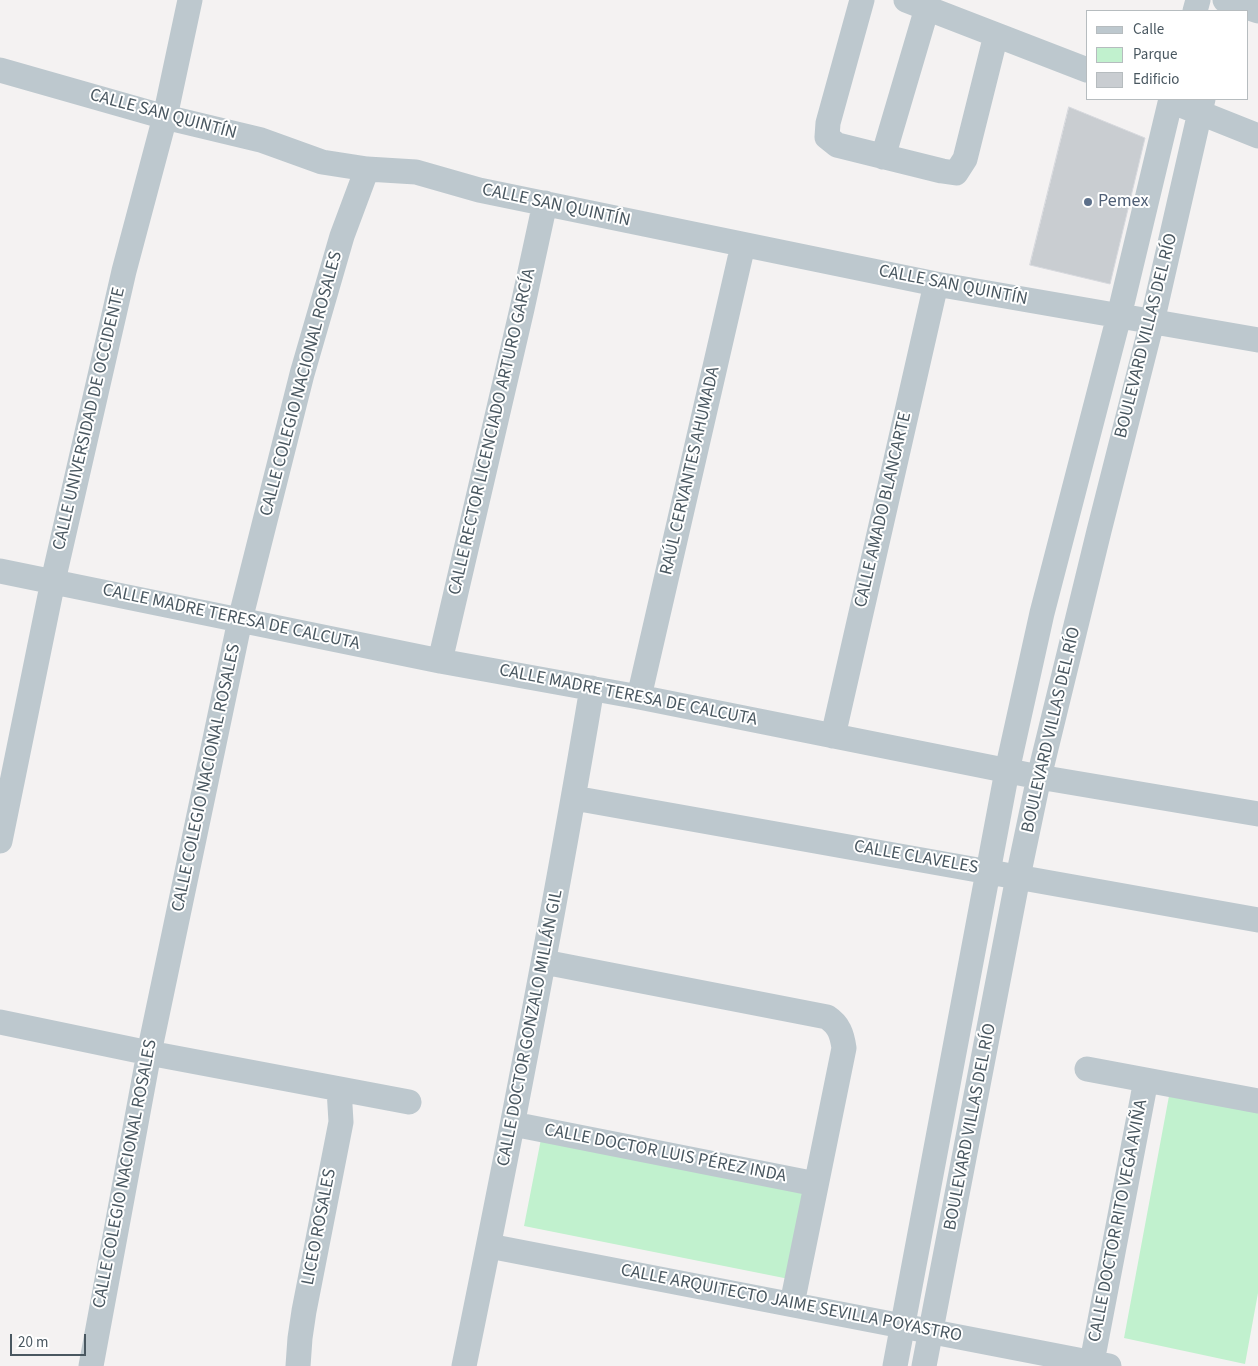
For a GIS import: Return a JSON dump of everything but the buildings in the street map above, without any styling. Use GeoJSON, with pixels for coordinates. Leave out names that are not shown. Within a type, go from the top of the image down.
{"type":"FeatureCollection","features":[{"type":"Feature","properties":{"kind":"street","name":"CALLE UNIVERSIDAD DE OCCIDENTE"},"geometry":{"type":"LineString","coordinates":[[0,840],[53,581],[124,271],[165,117],[190,0]]}},
{"type":"Feature","properties":{"kind":"street"},"geometry":{"type":"LineString","coordinates":[[862,0],[828,123],[827,137],[836,145],[942,172],[956,173],[965,158],[996,35]]}},
{"type":"Feature","properties":{"kind":"street"},"geometry":{"type":"LineString","coordinates":[[1228,3],[1258,12]]}},
{"type":"Feature","properties":{"kind":"street"},"geometry":{"type":"LineString","coordinates":[[884,157],[917,4],[1086,70]]}},
{"type":"Feature","properties":{"kind":"street","name":"CALLE SAN QUINTÍN"},"geometry":{"type":"LineString","coordinates":[[0,70],[165,117],[261,140],[322,162],[367,169],[416,172],[479,190],[936,284],[1258,340]]}},
{"type":"Feature","properties":{"kind":"street"},"geometry":{"type":"LineString","coordinates":[[1168,100],[1201,105],[1258,136]]}},
{"type":"Feature","properties":{"kind":"street","name":"BOULEVARD VILLAS DEL RÍO"},"geometry":{"type":"LineString","coordinates":[[895,1366],[1007,771],[1042,613],[1119,316],[1168,100]]}},
{"type":"Feature","properties":{"kind":"street","name":"BOULEVARD VILLAS DEL RÍO"},"geometry":{"type":"LineString","coordinates":[[924,1366],[1018,877],[1039,778],[1096,540],[1152,322],[1201,105]]}},
{"type":"Feature","properties":{"kind":"street","name":"CALLE COLEGIO NACIONAL ROSALES"},"geometry":{"type":"LineString","coordinates":[[91,1366],[149,1053],[240,620],[302,374],[342,236],[367,169]]}},
{"type":"Feature","properties":{"kind":"street","name":"CALLE RECTOR LICENCIADO ARTURO GARCÍA"},"geometry":{"type":"LineString","coordinates":[[440,660],[520,319],[545,203]]}},
{"type":"Feature","properties":{"kind":"street","name":"RAÚL CERVANTES AHUMADA"},"geometry":{"type":"LineString","coordinates":[[640,697],[743,245]]}},
{"type":"Feature","properties":{"kind":"street","name":"CALLE AMADO BLANCARTE"},"geometry":{"type":"LineString","coordinates":[[833,736],[936,284]]}},
{"type":"Feature","properties":{"kind":"street","name":"CALLE MADRE TERESA DE CALCUTA"},"geometry":{"type":"LineString","coordinates":[[0,571],[1039,778],[1258,814]]}},
{"type":"Feature","properties":{"kind":"street","name":"CALLE DOCTOR GONZALO MILLÁN GIL"},"geometry":{"type":"LineString","coordinates":[[464,1366],[544,962],[592,688]]}},
{"type":"Feature","properties":{"kind":"street","name":"CALLE CLAVELES"},"geometry":{"type":"LineString","coordinates":[[574,798],[1258,920]]}},
{"type":"Feature","properties":{"kind":"street"},"geometry":{"type":"LineString","coordinates":[[544,962],[827,1017],[834,1021],[841,1033],[844,1048],[792,1304]]}},
{"type":"Feature","properties":{"kind":"street"},"geometry":{"type":"LineString","coordinates":[[0,1022],[149,1053],[409,1102]]}},
{"type":"Feature","properties":{"kind":"street"},"geometry":{"type":"LineString","coordinates":[[1087,1069],[1258,1101]]}},
{"type":"Feature","properties":{"kind":"street","name":"CALLE DOCTOR RITO VEGA AVIÑA"},"geometry":{"type":"LineString","coordinates":[[1101,1364],[1146,1080]]}},
{"type":"Feature","properties":{"kind":"street","name":"LICEO ROSALES"},"geometry":{"type":"LineString","coordinates":[[298,1366],[304,1312],[341,1122],[338,1089]]}},
{"type":"Feature","properties":{"kind":"street","name":"CALLE DOCTOR LUIS PÉREZ INDA"},"geometry":{"type":"LineString","coordinates":[[513,1124],[816,1184]]}},
{"type":"Feature","properties":{"kind":"street","name":"CALLE ARQUITECTO JAIME SEVILLA POYASTRO"},"geometry":{"type":"LineString","coordinates":[[489,1246],[1101,1364]]}},
{"type":"Feature","properties":{"kind":"green space"},"geometry":{"type":"Polygon","coordinates":[[[1169,1096],[1258,1112],[1258,1293],[1245,1364],[1124,1338],[1169,1096]]]}},
{"type":"Feature","properties":{"kind":"green space"},"geometry":{"type":"Polygon","coordinates":[[[541,1139],[811,1192],[794,1280],[524,1226],[541,1139]]]}},
{"type":"Feature","properties":{"kind":"place","name":"Pemex"},"geometry":{"type":"Point","coordinates":[1088,202]}}]}
